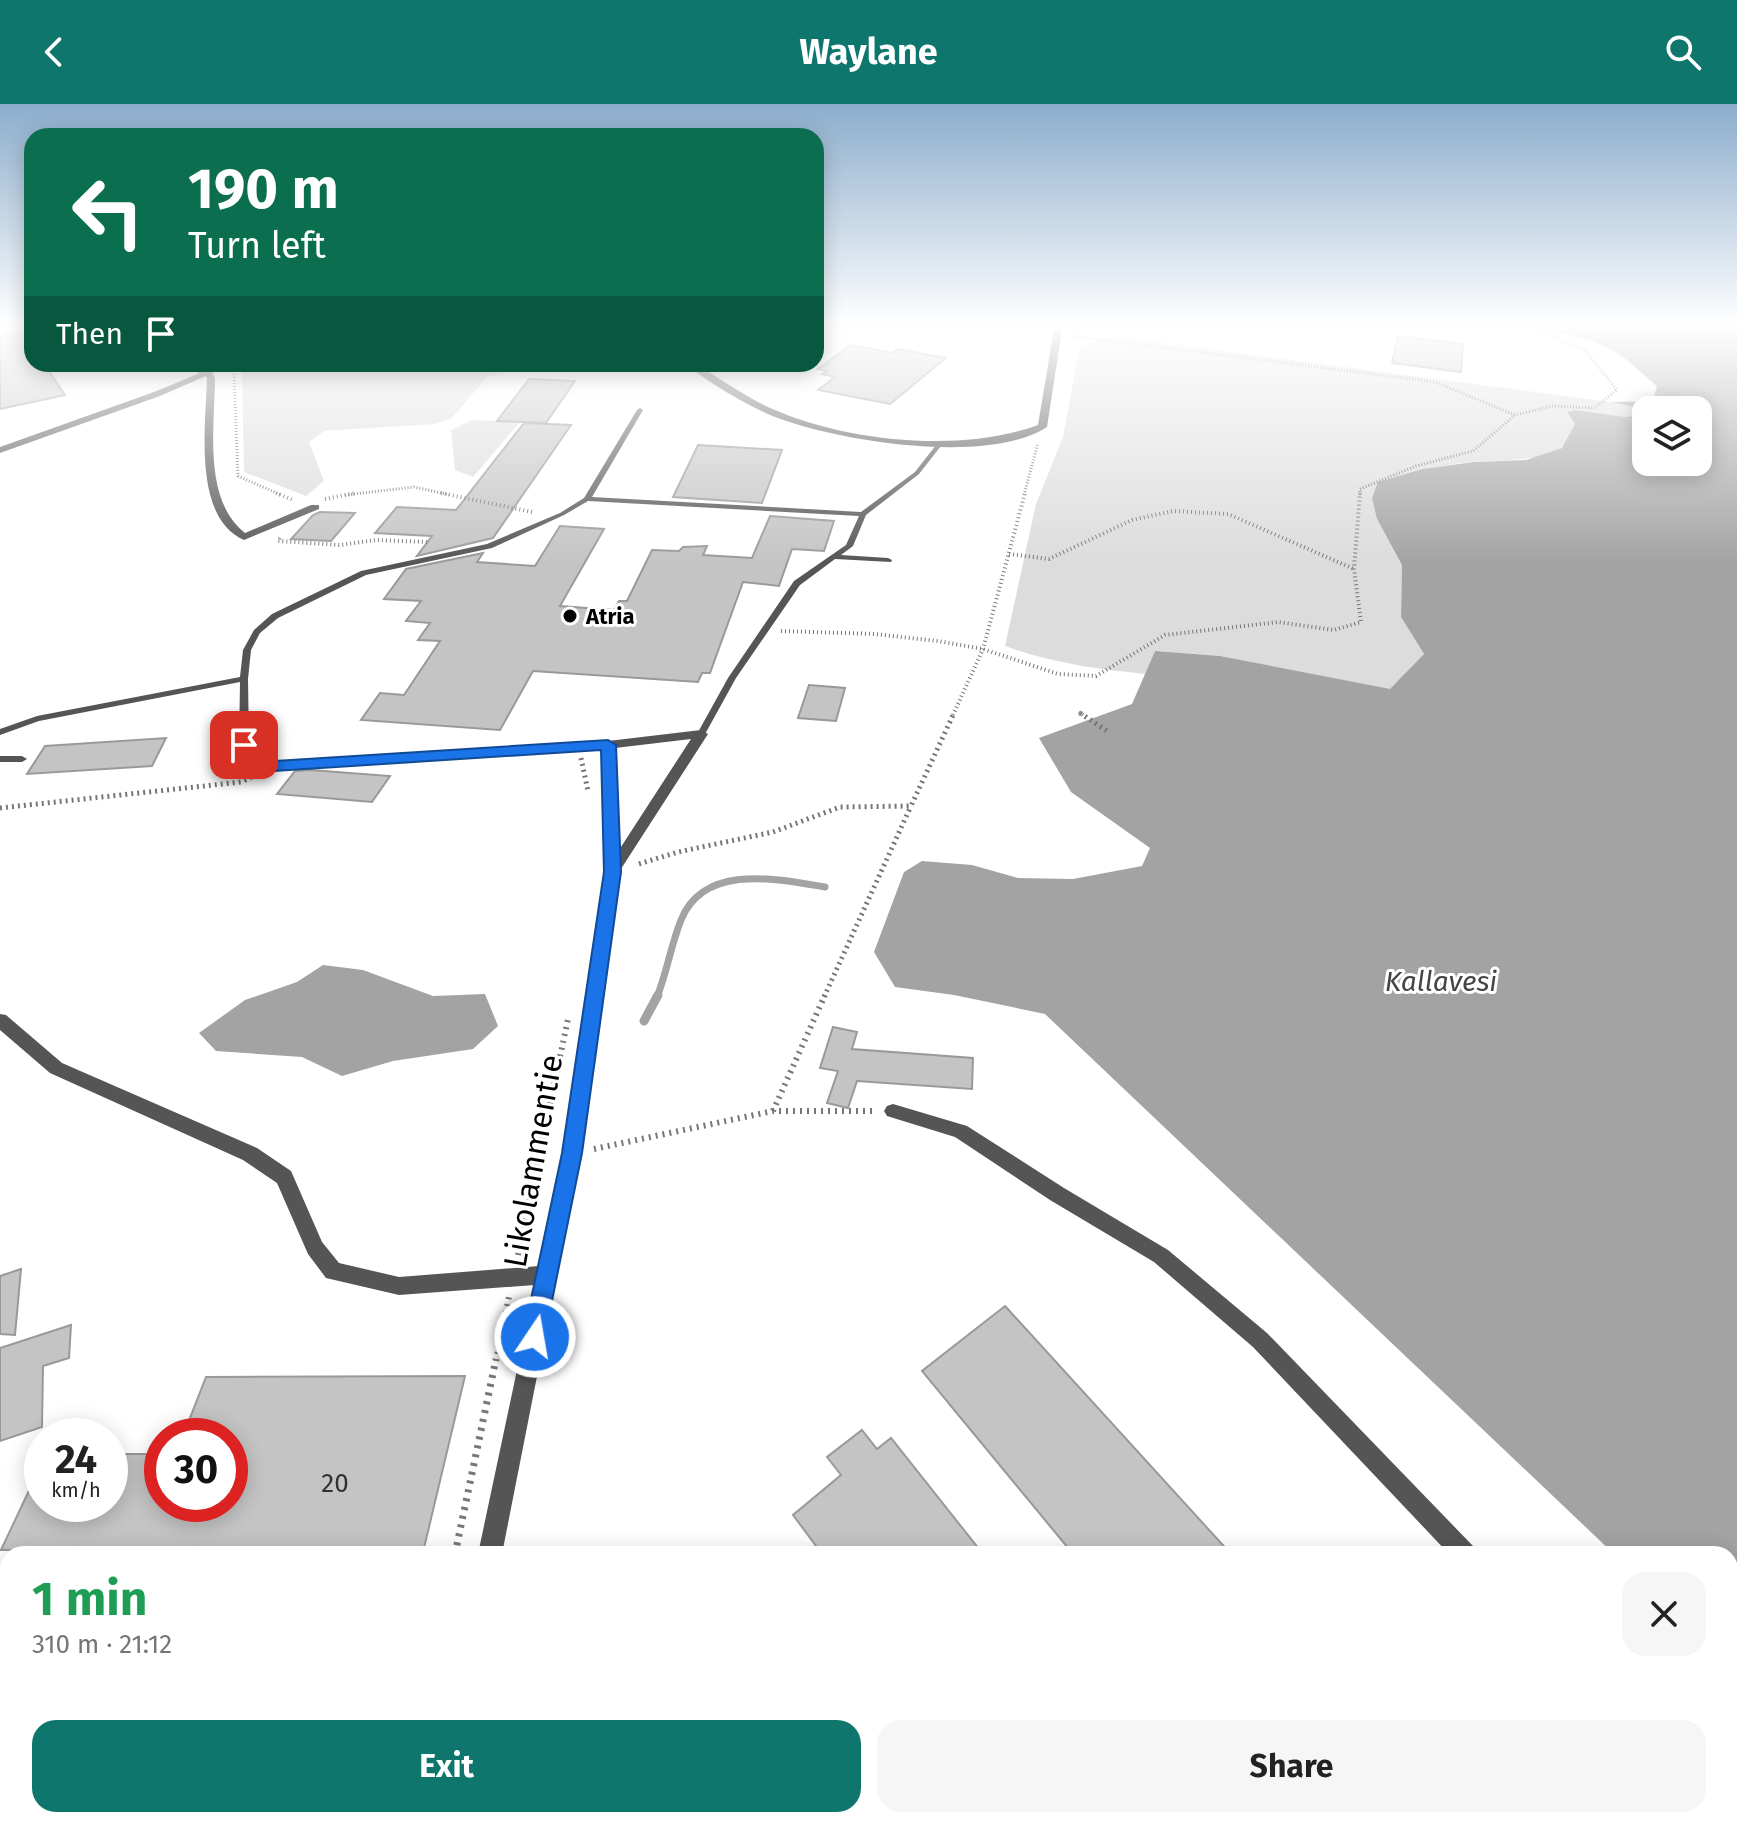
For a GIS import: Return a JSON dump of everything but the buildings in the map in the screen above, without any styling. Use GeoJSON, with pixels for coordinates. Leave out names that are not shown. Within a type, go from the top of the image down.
{"type":"FeatureCollection","features":[{"type":"Feature","properties":{"kind":"street"},"geometry":{"type":"LineString","coordinates":[[0,450],[126,403]]}},
{"type":"Feature","properties":{"kind":"street"},"geometry":{"type":"LineString","coordinates":[[211,403],[212,469],[225,521],[244,537],[315,507]]}},
{"type":"Feature","properties":{"kind":"street"},"geometry":{"type":"LineString","coordinates":[[758,403],[774,413],[819,427],[938,446],[1024,436],[1042,427],[1046,403]]}},
{"type":"Feature","properties":{"kind":"street"},"geometry":{"type":"LineString","coordinates":[[608,745],[701,734]]}},
{"type":"Feature","properties":{"kind":"street","name":"Likolammentie"},"geometry":{"type":"LineString","coordinates":[[612,872],[701,734]]}},
{"type":"Feature","properties":{"kind":"street","name":"Likolammentie"},"geometry":{"type":"LineString","coordinates":[[492,1546],[572,1153],[612,872],[608,745]]}},
{"type":"Feature","properties":{"kind":"street"},"geometry":{"type":"LineString","coordinates":[[0,1020],[56,1068],[250,1154],[284,1177],[315,1248],[333,1271],[399,1286],[547,1275]]}},
{"type":"Feature","properties":{"kind":"street"},"geometry":{"type":"LineString","coordinates":[[893,1111],[961,1131],[1057,1194],[1161,1256],[1260,1340],[1457,1546]]}},
{"type":"Feature","properties":{"kind":"lane"},"geometry":{"type":"LineString","coordinates":[[608,745],[274,766],[254,760],[244,745],[244,679],[247,650],[257,632],[275,616],[364,573],[489,546],[562,514],[587,499],[640,410]]}},
{"type":"Feature","properties":{"kind":"lane"},"geometry":{"type":"LineString","coordinates":[[701,734],[732,678],[797,583],[849,546],[863,514],[917,473],[938,446]]}},
{"type":"Feature","properties":{"kind":"lane"},"geometry":{"type":"LineString","coordinates":[[587,499],[863,514]]}},
{"type":"Feature","properties":{"kind":"lane"},"geometry":{"type":"LineString","coordinates":[[834,556],[888,560]]}},
{"type":"Feature","properties":{"kind":"lane"},"geometry":{"type":"LineString","coordinates":[[0,732],[37,719],[244,679]]}},
{"type":"Feature","properties":{"kind":"lane"},"geometry":{"type":"LineString","coordinates":[[0,759],[22,759]]}},
{"type":"Feature","properties":{"kind":"path"},"geometry":{"type":"LineString","coordinates":[[235,403],[238,476],[303,504],[353,493],[414,487],[530,512],[562,514]]}},
{"type":"Feature","properties":{"kind":"path"},"geometry":{"type":"LineString","coordinates":[[1487,403],[1515,415]]}},
{"type":"Feature","properties":{"kind":"path"},"geometry":{"type":"LineString","coordinates":[[765,630],[874,634],[983,649],[1058,674],[1096,676],[1165,635],[1278,622],[1334,630],[1361,622],[1354,569],[1360,489],[1416,466],[1473,451],[1515,415],[1553,406],[1594,408],[1600,403]]}},
{"type":"Feature","properties":{"kind":"path"},"geometry":{"type":"LineString","coordinates":[[773,1111],[983,649],[1042,427]]}},
{"type":"Feature","properties":{"kind":"path"},"geometry":{"type":"LineString","coordinates":[[303,504],[278,541],[340,545],[376,540],[423,542]]}},
{"type":"Feature","properties":{"kind":"path"},"geometry":{"type":"LineString","coordinates":[[1009,554],[1049,559],[1132,520],[1173,511],[1228,514],[1354,569]]}},
{"type":"Feature","properties":{"kind":"path"},"geometry":{"type":"LineString","coordinates":[[1079,712],[1107,731]]}},
{"type":"Feature","properties":{"kind":"path"},"geometry":{"type":"LineString","coordinates":[[581,745],[581,769],[589,805]]}},
{"type":"Feature","properties":{"kind":"path"},"geometry":{"type":"LineString","coordinates":[[0,808],[241,782]]}},
{"type":"Feature","properties":{"kind":"path"},"geometry":{"type":"LineString","coordinates":[[612,872],[678,852],[773,832],[840,807],[911,806]]}},
{"type":"Feature","properties":{"kind":"path"},"geometry":{"type":"LineString","coordinates":[[457,1546],[571,1003]]}},
{"type":"Feature","properties":{"kind":"path"},"geometry":{"type":"LineString","coordinates":[[572,1153],[773,1111],[893,1111]]}},
{"type":"Feature","properties":{"kind":"shaded area"},"geometry":{"type":"Polygon","coordinates":[[[243,403],[464,403],[451,419],[434,424],[324,431],[309,442],[324,481],[306,496],[244,472],[243,403]]]}},
{"type":"Feature","properties":{"kind":"shaded area"},"geometry":{"type":"Polygon","coordinates":[[[1069,403],[1618,403],[1632,407],[1632,416],[1626,417],[1574,410],[1567,413],[1575,423],[1570,438],[1562,447],[1548,453],[1447,465],[1378,482],[1377,519],[1402,565],[1401,617],[1424,654],[1390,690],[1220,656],[1155,651],[1145,674],[1057,661],[1005,646],[1036,504],[1063,437],[1069,403]]]}},
{"type":"Feature","properties":{"kind":"shaded area"},"geometry":{"type":"Polygon","coordinates":[[[472,420],[520,422],[473,477],[455,470],[451,430],[472,420]]]}},
{"type":"Feature","properties":{"kind":"water","name":"Kallavesi"},"geometry":{"type":"Polygon","coordinates":[[[1712,403],[1737,403],[1737,1546],[1606,1546],[1045,1014],[954,995],[895,987],[874,952],[904,872],[922,861],[972,865],[1018,878],[1073,879],[1142,866],[1150,848],[1071,792],[1039,738],[1132,704],[1155,651],[1220,656],[1390,689],[1424,654],[1401,617],[1402,565],[1377,519],[1372,498],[1378,482],[1423,469],[1473,462],[1526,460],[1562,448],[1575,424],[1567,412],[1574,410],[1632,416],[1632,476],[1712,476],[1712,403]]]}},
{"type":"Feature","properties":{"kind":"water"},"geometry":{"type":"Polygon","coordinates":[[[323,965],[363,970],[433,996],[485,994],[498,1026],[473,1049],[393,1061],[342,1076],[302,1057],[216,1051],[199,1033],[245,1000],[297,982],[323,965]]]}},
{"type":"Feature","properties":{"kind":"waterway"},"geometry":{"type":"LineString","coordinates":[[657,997],[681,920],[692,902],[706,890],[724,882],[744,879],[825,887]]}},
{"type":"Feature","properties":{"kind":"waterway"},"geometry":{"type":"LineString","coordinates":[[644,1021],[657,997]]}},
{"type":"Feature","properties":{"kind":"place","name":"Atria"},"geometry":{"type":"Point","coordinates":[570,616]}},
{"type":"Feature","properties":{"kind":"route"},"geometry":{"type":"LineString","coordinates":[[244,745],[254,760],[274,766],[608,745],[612,872],[572,1153],[535,1337]]}}]}
